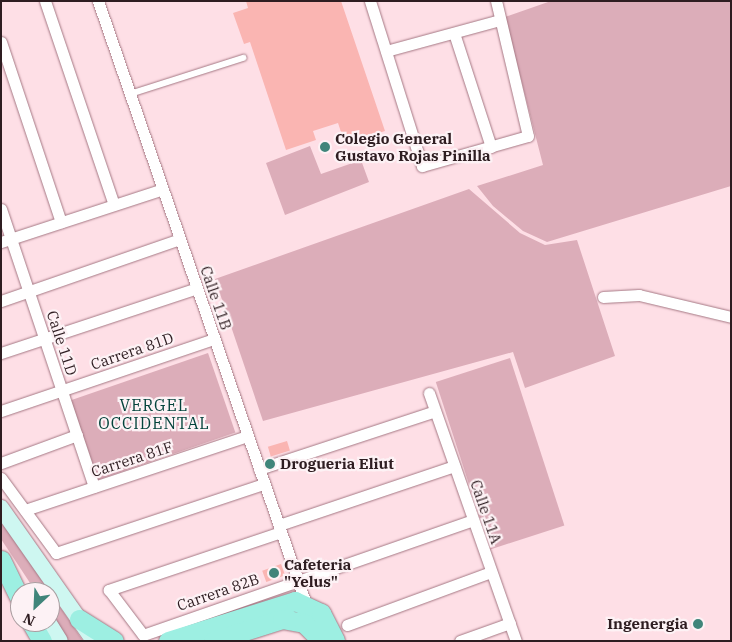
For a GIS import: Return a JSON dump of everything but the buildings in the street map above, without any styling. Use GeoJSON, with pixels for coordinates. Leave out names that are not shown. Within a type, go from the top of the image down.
{"type":"FeatureCollection","features":[{"type":"Feature","properties":{"kind":"main road"},"geometry":{"type":"LineString","coordinates":[[1,508],[94,641]]}},
{"type":"Feature","properties":{"kind":"main road"},"geometry":{"type":"LineString","coordinates":[[1,553],[20,582]]}},
{"type":"Feature","properties":{"kind":"main road"},"geometry":{"type":"LineString","coordinates":[[1,560],[12,582]]}},
{"type":"Feature","properties":{"kind":"main road"},"geometry":{"type":"LineString","coordinates":[[168,641],[283,602],[306,604],[328,622],[335,641]]}},
{"type":"Feature","properties":{"kind":"main road"},"geometry":{"type":"LineString","coordinates":[[78,619],[114,641]]}},
{"type":"Feature","properties":{"kind":"main road"},"geometry":{"type":"LineString","coordinates":[[214,641],[282,619],[304,622],[322,641]]}},
{"type":"Feature","properties":{"kind":"street"},"geometry":{"type":"LineString","coordinates":[[45,1],[114,205]]}},
{"type":"Feature","properties":{"kind":"street","name":"Calle 11B"},"geometry":{"type":"LineString","coordinates":[[98,1],[306,604]]}},
{"type":"Feature","properties":{"kind":"street"},"geometry":{"type":"LineString","coordinates":[[370,1],[422,166],[528,136],[496,1]]}},
{"type":"Feature","properties":{"kind":"street"},"geometry":{"type":"LineString","coordinates":[[386,51],[500,20]]}},
{"type":"Feature","properties":{"kind":"street"},"geometry":{"type":"LineString","coordinates":[[454,33],[491,147]]}},
{"type":"Feature","properties":{"kind":"street"},"geometry":{"type":"LineString","coordinates":[[1,42],[61,222]]}},
{"type":"Feature","properties":{"kind":"street"},"geometry":{"type":"LineString","coordinates":[[6,240],[163,190]]}},
{"type":"Feature","properties":{"kind":"street","name":"Calle 11D"},"geometry":{"type":"LineString","coordinates":[[1,209],[6,240],[29,291],[94,487]]}},
{"type":"Feature","properties":{"kind":"street"},"geometry":{"type":"LineString","coordinates":[[1,301],[180,239]]}},
{"type":"Feature","properties":{"kind":"street"},"geometry":{"type":"LineString","coordinates":[[1,353],[197,288]]}},
{"type":"Feature","properties":{"kind":"street"},"geometry":{"type":"LineString","coordinates":[[603,297],[639,295],[731,317]]}},
{"type":"Feature","properties":{"kind":"street","name":"Carrera 81D"},"geometry":{"type":"LineString","coordinates":[[1,411],[214,339]]}},
{"type":"Feature","properties":{"kind":"street","name":"Calle 11A"},"geometry":{"type":"LineString","coordinates":[[429,393],[516,641]]}},
{"type":"Feature","properties":{"kind":"street"},"geometry":{"type":"LineString","coordinates":[[259,469],[435,411]]}},
{"type":"Feature","properties":{"kind":"street"},"geometry":{"type":"LineString","coordinates":[[1,462],[77,435]]}},
{"type":"Feature","properties":{"kind":"street","name":"Carrera 81F"},"geometry":{"type":"LineString","coordinates":[[25,510],[248,436]]}},
{"type":"Feature","properties":{"kind":"street"},"geometry":{"type":"LineString","coordinates":[[280,528],[454,466]]}},
{"type":"Feature","properties":{"kind":"street"},"geometry":{"type":"LineString","coordinates":[[1,478],[56,553],[264,484]]}},
{"type":"Feature","properties":{"kind":"street","name":"Carrera 82B"},"geometry":{"type":"LineString","coordinates":[[280,528],[109,590],[143,635],[473,520]]}},
{"type":"Feature","properties":{"kind":"street"},"geometry":{"type":"LineString","coordinates":[[347,625],[492,572]]}},
{"type":"Feature","properties":{"kind":"street"},"geometry":{"type":"LineString","coordinates":[[460,641],[510,623]]}},
{"type":"Feature","properties":{"kind":"lane"},"geometry":{"type":"LineString","coordinates":[[130,94],[243,58]]}},
{"type":"Feature","properties":{"kind":"shaded area"},"geometry":{"type":"Polygon","coordinates":[[[551,1],[731,1],[731,186],[547,242],[523,231],[493,206],[477,186],[543,165],[505,17],[551,1]]]}},
{"type":"Feature","properties":{"kind":"shaded area"},"geometry":{"type":"Polygon","coordinates":[[[310,146],[321,174],[361,160],[369,182],[285,215],[266,163],[310,146]]]}},
{"type":"Feature","properties":{"kind":"shaded area"},"geometry":{"type":"Polygon","coordinates":[[[469,189],[520,233],[545,245],[577,240],[615,356],[525,388],[513,352],[263,421],[215,279],[469,189]]]}},
{"type":"Feature","properties":{"kind":"shaded area"},"geometry":{"type":"Polygon","coordinates":[[[208,353],[235,432],[98,480],[71,400],[208,353]]]}},
{"type":"Feature","properties":{"kind":"shaded area"},"geometry":{"type":"Polygon","coordinates":[[[510,358],[564,525],[490,549],[436,382],[510,358]]]}},
{"type":"Feature","properties":{"kind":"shaded area"},"geometry":{"type":"Polygon","coordinates":[[[1,522],[43,582],[29,582],[1,539],[1,522]]]}},
{"type":"Feature","properties":{"kind":"shaded area"},"geometry":{"type":"Polygon","coordinates":[[[60,607],[83,641],[68,641],[60,629],[60,607]]]}},
{"type":"Feature","properties":{"kind":"place","name":"Colegio General Gustavo Rojas Pinilla"},"geometry":{"type":"Point","coordinates":[325,147]}},
{"type":"Feature","properties":{"kind":"place","name":"Drogueria Eliut"},"geometry":{"type":"Point","coordinates":[270,464]}},
{"type":"Feature","properties":{"kind":"place","name":"Cafeteria \"Yelus\""},"geometry":{"type":"Point","coordinates":[274,573]}},
{"type":"Feature","properties":{"kind":"place","name":"Ingenergia"},"geometry":{"type":"Point","coordinates":[698,624]}},
{"type":"Feature","properties":{"kind":"district","name":"VERGEL OCCIDENTAL"},"geometry":{"type":"Point","coordinates":[154,414]}}]}
